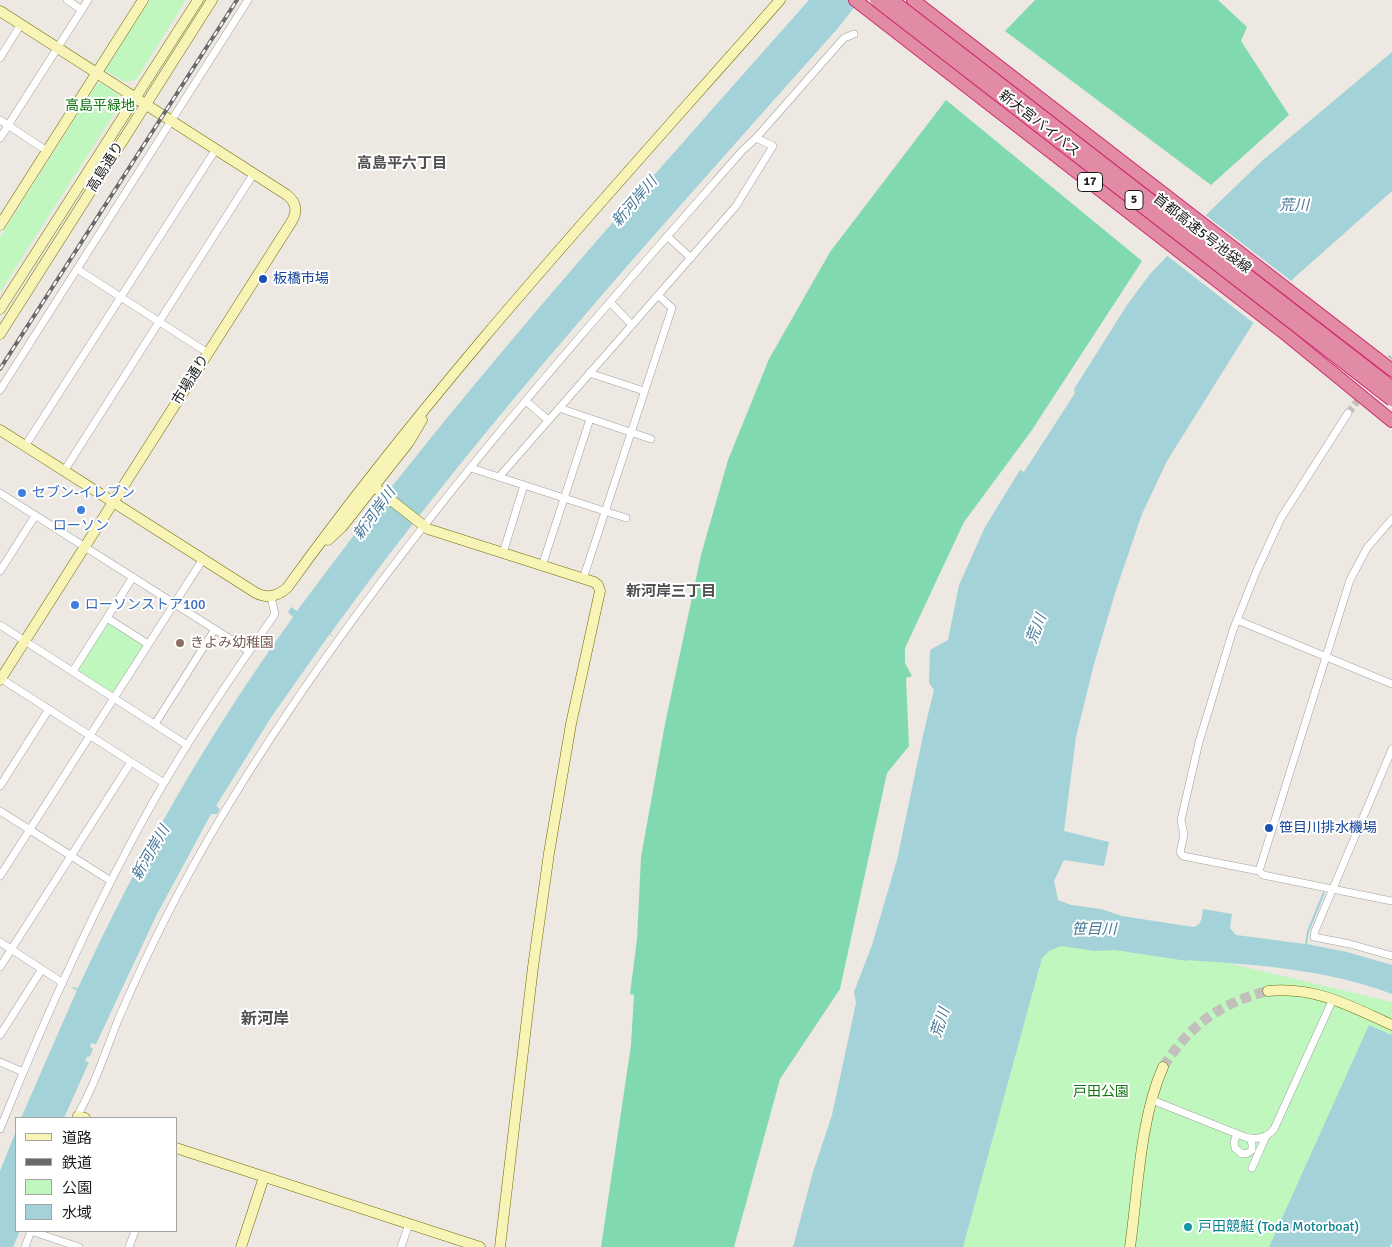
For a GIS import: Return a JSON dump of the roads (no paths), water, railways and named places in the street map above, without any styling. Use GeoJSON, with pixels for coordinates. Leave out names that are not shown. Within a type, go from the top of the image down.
{"type":"FeatureCollection","features":[{"type":"Feature","properties":{"kind":"highway","name":"新大宮バイパス"},"geometry":{"type":"LineString","coordinates":[[855,0],[1324,365],[1392,421]]}},
{"type":"Feature","properties":{"kind":"highway","name":"首都高速5号池袋線"},"geometry":{"type":"LineString","coordinates":[[876,0],[1387,382]]}},
{"type":"Feature","properties":{"kind":"highway","name":"首都高速5号池袋線"},"geometry":{"type":"LineString","coordinates":[[892,0],[1387,382],[1392,401]]}},
{"type":"Feature","properties":{"kind":"highway","name":"新大宮バイパス"},"geometry":{"type":"LineString","coordinates":[[913,0],[1366,352],[1387,382]]}},
{"type":"Feature","properties":{"kind":"street"},"geometry":{"type":"LineString","coordinates":[[67,0],[82,10]]}},
{"type":"Feature","properties":{"kind":"street"},"geometry":{"type":"LineString","coordinates":[[0,138],[88,0]]}},
{"type":"Feature","properties":{"kind":"street"},"geometry":{"type":"LineString","coordinates":[[0,223],[144,0]]}},
{"type":"Feature","properties":{"kind":"street","name":"高島通り"},"geometry":{"type":"LineString","coordinates":[[0,310],[198,0]]}},
{"type":"Feature","properties":{"kind":"street","name":"高島通り"},"geometry":{"type":"LineString","coordinates":[[0,334],[212,0]]}},
{"type":"Feature","properties":{"kind":"street"},"geometry":{"type":"LineString","coordinates":[[0,390],[248,0]]}},
{"type":"Feature","properties":{"kind":"street"},"geometry":{"type":"LineString","coordinates":[[0,430],[256,593],[271,597],[279,594],[287,588],[402,436],[536,278],[780,0]]}},
{"type":"Feature","properties":{"kind":"street","name":"市場通り"},"geometry":{"type":"LineString","coordinates":[[0,11],[254,173],[291,198],[296,208],[295,217],[0,679]]}},
{"type":"Feature","properties":{"kind":"street"},"geometry":{"type":"LineString","coordinates":[[0,58],[22,24]]}},
{"type":"Feature","properties":{"kind":"street"},"geometry":{"type":"LineString","coordinates":[[80,1117],[118,1022],[144,964],[192,868],[218,822],[304,688],[348,626],[423,526],[610,302],[844,38],[854,34]]}},
{"type":"Feature","properties":{"kind":"street"},"geometry":{"type":"LineString","coordinates":[[0,120],[47,151]]}},
{"type":"Feature","properties":{"kind":"street"},"geometry":{"type":"LineString","coordinates":[[499,477],[736,206],[773,146],[756,138]]}},
{"type":"Feature","properties":{"kind":"street"},"geometry":{"type":"LineString","coordinates":[[25,446],[216,149]]}},
{"type":"Feature","properties":{"kind":"street"},"geometry":{"type":"LineString","coordinates":[[64,471],[254,173]]}},
{"type":"Feature","properties":{"kind":"street"},"geometry":{"type":"LineString","coordinates":[[667,236],[691,258]]}},
{"type":"Feature","properties":{"kind":"street"},"geometry":{"type":"LineString","coordinates":[[77,269],[208,353]]}},
{"type":"Feature","properties":{"kind":"street"},"geometry":{"type":"LineString","coordinates":[[583,579],[672,308],[658,295]]}},
{"type":"Feature","properties":{"kind":"street"},"geometry":{"type":"LineString","coordinates":[[610,302],[632,324]]}},
{"type":"Feature","properties":{"kind":"street"},"geometry":{"type":"LineString","coordinates":[[589,374],[644,391]]}},
{"type":"Feature","properties":{"kind":"street"},"geometry":{"type":"LineString","coordinates":[[309,557],[342,527],[375,488],[409,442],[437,396]]}},
{"type":"Feature","properties":{"kind":"street"},"geometry":{"type":"LineString","coordinates":[[526,401],[548,420]]}},
{"type":"Feature","properties":{"kind":"street"},"geometry":{"type":"LineString","coordinates":[[559,408],[651,439]]}},
{"type":"Feature","properties":{"kind":"street"},"geometry":{"type":"LineString","coordinates":[[1348,413],[1281,518],[1257,570],[1238,620],[1199,742],[1181,820],[1184,835],[1180,852],[1183,856],[1259,871],[1263,875],[1392,900]]}},
{"type":"Feature","properties":{"kind":"street"},"geometry":{"type":"LineString","coordinates":[[542,566],[590,419]]}},
{"type":"Feature","properties":{"kind":"street"},"geometry":{"type":"LineString","coordinates":[[471,468],[626,518]]}},
{"type":"Feature","properties":{"kind":"street"},"geometry":{"type":"LineString","coordinates":[[502,553],[524,485]]}},
{"type":"Feature","properties":{"kind":"street"},"geometry":{"type":"LineString","coordinates":[[375,488],[423,526],[597,584],[600,592],[571,724],[549,853],[500,1247]]}},
{"type":"Feature","properties":{"kind":"street"},"geometry":{"type":"LineString","coordinates":[[0,493],[250,651]]}},
{"type":"Feature","properties":{"kind":"street"},"geometry":{"type":"LineString","coordinates":[[0,572],[35,516]]}},
{"type":"Feature","properties":{"kind":"street"},"geometry":{"type":"LineString","coordinates":[[1259,871],[1355,569],[1367,548],[1392,519]]}},
{"type":"Feature","properties":{"kind":"street"},"geometry":{"type":"LineString","coordinates":[[0,876],[202,559]]}},
{"type":"Feature","properties":{"kind":"street"},"geometry":{"type":"LineString","coordinates":[[72,671],[133,577]]}},
{"type":"Feature","properties":{"kind":"street"},"geometry":{"type":"LineString","coordinates":[[0,1129],[23,1072],[111,881],[164,783],[275,614],[271,597]]}},
{"type":"Feature","properties":{"kind":"street"},"geometry":{"type":"LineString","coordinates":[[107,618],[148,644]]}},
{"type":"Feature","properties":{"kind":"street"},"geometry":{"type":"LineString","coordinates":[[1238,620],[1392,684]]}},
{"type":"Feature","properties":{"kind":"street"},"geometry":{"type":"LineString","coordinates":[[0,625],[188,745]]}},
{"type":"Feature","properties":{"kind":"street"},"geometry":{"type":"LineString","coordinates":[[155,724],[215,629]]}},
{"type":"Feature","properties":{"kind":"street"},"geometry":{"type":"LineString","coordinates":[[0,679],[164,783]]}},
{"type":"Feature","properties":{"kind":"street"},"geometry":{"type":"LineString","coordinates":[[0,786],[49,709]]}},
{"type":"Feature","properties":{"kind":"street"},"geometry":{"type":"LineString","coordinates":[[1392,749],[1314,937],[1350,944],[1392,956]]}},
{"type":"Feature","properties":{"kind":"street"},"geometry":{"type":"LineString","coordinates":[[0,966],[131,762]]}},
{"type":"Feature","properties":{"kind":"street"},"geometry":{"type":"LineString","coordinates":[[0,811],[111,881]]}},
{"type":"Feature","properties":{"kind":"street"},"geometry":{"type":"LineString","coordinates":[[0,942],[63,983]]}},
{"type":"Feature","properties":{"kind":"street"},"geometry":{"type":"LineString","coordinates":[[0,1035],[42,969]]}},
{"type":"Feature","properties":{"kind":"street"},"geometry":{"type":"LineString","coordinates":[[1268,991],[1301,991],[1333,999],[1392,1025]]}},
{"type":"Feature","properties":{"kind":"street"},"geometry":{"type":"LineString","coordinates":[[1252,1168],[1266,1136],[1274,1130],[1333,999]]}},
{"type":"Feature","properties":{"kind":"street"},"geometry":{"type":"LineString","coordinates":[[0,1062],[23,1072]]}},
{"type":"Feature","properties":{"kind":"street"},"geometry":{"type":"LineString","coordinates":[[1130,1247],[1144,1143],[1152,1100],[1163,1066]]}},
{"type":"Feature","properties":{"kind":"street"},"geometry":{"type":"LineString","coordinates":[[1152,1100],[1237,1134],[1250,1138],[1266,1136]]}},
{"type":"Feature","properties":{"kind":"street"},"geometry":{"type":"LineString","coordinates":[[1237,1134],[1234,1142],[1235,1148],[1242,1154],[1252,1150],[1250,1138]]}},
{"type":"Feature","properties":{"kind":"street"},"geometry":{"type":"LineString","coordinates":[[178,1149],[409,1224],[464,1244],[480,1247]]}},
{"type":"Feature","properties":{"kind":"street"},"geometry":{"type":"LineString","coordinates":[[241,1247],[264,1176]]}},
{"type":"Feature","properties":{"kind":"street"},"geometry":{"type":"LineString","coordinates":[[401,1247],[409,1224]]}},
{"type":"Feature","properties":{"kind":"street"},"geometry":{"type":"LineString","coordinates":[[25,1247],[31,1232]]}},
{"type":"Feature","properties":{"kind":"street"},"geometry":{"type":"LineString","coordinates":[[34,1232],[79,1247]]}},
{"type":"Feature","properties":{"kind":"street"},"geometry":{"type":"LineString","coordinates":[[130,1247],[135,1232]]}},
{"type":"Feature","properties":{"kind":"water","name":"新河岸川"},"geometry":{"type":"Polygon","coordinates":[[[809,0],[860,0],[838,28],[576,325],[450,477],[389,555],[330,634],[335,637],[329,635],[272,716],[216,806],[220,809],[217,814],[211,814],[156,916],[96,1044],[91,1043],[90,1047],[93,1049],[85,1061],[89,1062],[64,1117],[21,1117],[77,990],[72,988],[78,988],[125,891],[204,751],[232,706],[293,617],[288,612],[291,607],[297,611],[419,453],[611,224],[809,0]]]}},
{"type":"Feature","properties":{"kind":"water"},"geometry":{"type":"Polygon","coordinates":[[[1392,52],[1392,191],[1295,277],[1252,325],[1167,461],[1142,514],[1116,590],[1094,664],[1076,737],[1064,831],[1109,842],[1104,866],[1064,860],[1054,881],[1058,900],[1071,905],[1101,909],[1122,916],[1193,927],[1200,923],[1203,909],[1232,914],[1230,928],[1236,935],[1305,944],[1307,931],[1323,892],[1325,893],[1309,932],[1307,944],[1347,952],[1392,965],[1392,994],[1342,979],[1291,970],[1187,961],[1115,950],[1095,951],[1061,946],[1049,951],[1042,958],[963,1247],[793,1247],[813,1172],[832,1115],[856,1003],[854,992],[872,945],[897,860],[934,690],[929,683],[930,650],[948,640],[959,585],[985,527],[1020,470],[1024,472],[1075,393],[1074,389],[1127,305],[1150,274],[1211,210],[1263,160],[1392,52]]]}},
{"type":"Feature","properties":{"kind":"water"},"geometry":{"type":"Polygon","coordinates":[[[1369,1025],[1391,1035],[1392,1033],[1392,1243],[1390,1247],[1269,1247],[1369,1025]]]}},
{"type":"Feature","properties":{"kind":"water"},"geometry":{"type":"Polygon","coordinates":[[[15,1134],[15,1232],[20,1232],[13,1247],[0,1247],[0,1171],[15,1134]]]}},
{"type":"Feature","properties":{"kind":"tunnel"},"geometry":{"type":"LineString","coordinates":[[1384,367],[1392,357]]}},
{"type":"Feature","properties":{"kind":"tunnel"},"geometry":{"type":"LineString","coordinates":[[1348,413],[1373,381]]}},
{"type":"Feature","properties":{"kind":"tunnel"},"geometry":{"type":"LineString","coordinates":[[1163,1067],[1184,1039],[1208,1018],[1235,1002],[1268,991]]}},
{"type":"Feature","properties":{"kind":"railway"},"geometry":{"type":"LineString","coordinates":[[0,369],[237,0]]}},
{"type":"Feature","properties":{"kind":"place","name":"板橋市場"},"geometry":{"type":"Point","coordinates":[263,279]}},
{"type":"Feature","properties":{"kind":"place","name":"セブン-イレブン"},"geometry":{"type":"Point","coordinates":[22,493]}},
{"type":"Feature","properties":{"kind":"place","name":"ローソン"},"geometry":{"type":"Point","coordinates":[81,510]}},
{"type":"Feature","properties":{"kind":"place","name":"ローソンストア100"},"geometry":{"type":"Point","coordinates":[75,605]}},
{"type":"Feature","properties":{"kind":"place","name":"きよみ幼稚園"},"geometry":{"type":"Point","coordinates":[180,643]}},
{"type":"Feature","properties":{"kind":"place","name":"笹目川排水機場"},"geometry":{"type":"Point","coordinates":[1269,828]}},
{"type":"Feature","properties":{"kind":"place","name":"戸田競艇 (Toda Motorboat)"},"geometry":{"type":"Point","coordinates":[1188,1227]}},
{"type":"Feature","properties":{"kind":"district","name":"高島平六丁目"},"geometry":{"type":"Point","coordinates":[402,164]}},
{"type":"Feature","properties":{"kind":"district","name":"新河岸三丁目"},"geometry":{"type":"Point","coordinates":[671,592]}},
{"type":"Feature","properties":{"kind":"district","name":"新河岸"},"geometry":{"type":"Point","coordinates":[265,1020]}},
{"type":"Feature","properties":{"kind":"park label","name":"高島平緑地"},"geometry":{"type":"Point","coordinates":[100,106]}},
{"type":"Feature","properties":{"kind":"park label","name":"戸田公園"},"geometry":{"type":"Point","coordinates":[1101,1092]}},
{"type":"Feature","properties":{"kind":"water label","name":"荒川"},"geometry":{"type":"Point","coordinates":[1294,206]}},
{"type":"Feature","properties":{"kind":"water label","name":"荒川"},"geometry":{"type":"Point","coordinates":[1037,629]}},
{"type":"Feature","properties":{"kind":"water label","name":"笹目川"},"geometry":{"type":"Point","coordinates":[1094,930]}},
{"type":"Feature","properties":{"kind":"water label","name":"荒川"},"geometry":{"type":"Point","coordinates":[941,1023]}}]}
